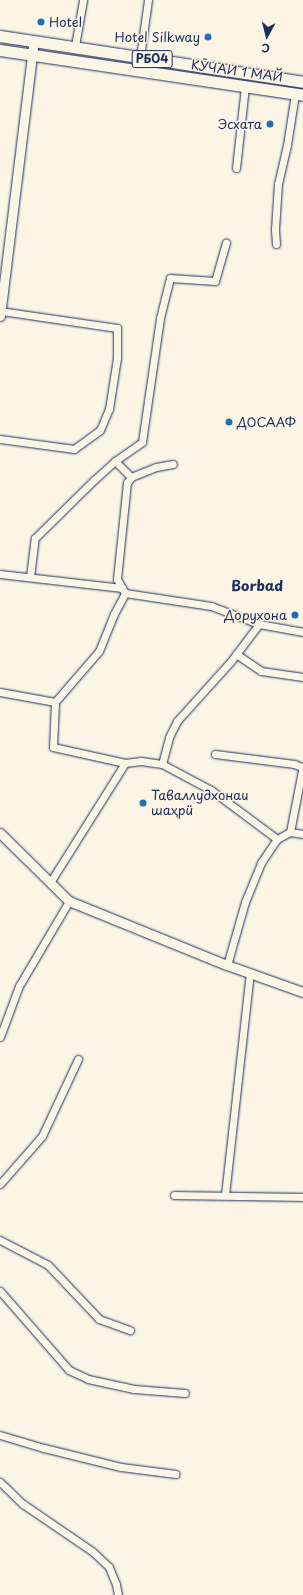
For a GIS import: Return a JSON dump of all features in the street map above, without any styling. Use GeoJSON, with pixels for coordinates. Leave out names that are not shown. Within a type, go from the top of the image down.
{"type":"FeatureCollection","features":[{"type":"Feature","properties":{"kind":"main road","name":"КӮЧАИ 1 МАЙ"},"geometry":{"type":"LineString","coordinates":[[0,36],[76,46],[303,82]]}},
{"type":"Feature","properties":{"kind":"main road","name":"КӮЧАИ 1 МАЙ"},"geometry":{"type":"LineString","coordinates":[[0,50],[299,95]]}},
{"type":"Feature","properties":{"kind":"street"},"geometry":{"type":"LineString","coordinates":[[76,46],[83,0]]}},
{"type":"Feature","properties":{"kind":"street"},"geometry":{"type":"LineString","coordinates":[[140,57],[148,0]]}},
{"type":"Feature","properties":{"kind":"street"},"geometry":{"type":"LineString","coordinates":[[0,439],[74,449],[100,430],[109,409],[117,358],[117,328],[0,314],[34,41]]}},
{"type":"Feature","properties":{"kind":"street"},"geometry":{"type":"LineString","coordinates":[[236,168],[245,86]]}},
{"type":"Feature","properties":{"kind":"street"},"geometry":{"type":"LineString","coordinates":[[276,244],[275,229],[278,184],[299,95]]}},
{"type":"Feature","properties":{"kind":"street"},"geometry":{"type":"LineString","coordinates":[[30,577],[35,538],[115,461],[142,442],[160,318],[170,278],[215,282],[226,243]]}},
{"type":"Feature","properties":{"kind":"street"},"geometry":{"type":"LineString","coordinates":[[115,461],[131,477]]}},
{"type":"Feature","properties":{"kind":"street"},"geometry":{"type":"LineString","coordinates":[[124,591],[117,579],[127,483],[131,477],[156,467],[173,464]]}},
{"type":"Feature","properties":{"kind":"street"},"geometry":{"type":"LineString","coordinates":[[0,574],[124,591],[211,606],[259,624],[303,632]]}},
{"type":"Feature","properties":{"kind":"street"},"geometry":{"type":"LineString","coordinates":[[124,591],[99,651],[55,702],[53,747],[125,763],[141,761],[162,764],[211,790],[277,839]]}},
{"type":"Feature","properties":{"kind":"street"},"geometry":{"type":"LineString","coordinates":[[162,764],[169,737],[177,721],[236,654],[259,624]]}},
{"type":"Feature","properties":{"kind":"street"},"geometry":{"type":"LineString","coordinates":[[236,654],[261,671],[303,677]]}},
{"type":"Feature","properties":{"kind":"street"},"geometry":{"type":"LineString","coordinates":[[0,692],[55,702]]}},
{"type":"Feature","properties":{"kind":"street"},"geometry":{"type":"LineString","coordinates":[[215,754],[302,766],[290,832]]}},
{"type":"Feature","properties":{"kind":"street"},"geometry":{"type":"LineString","coordinates":[[51,881],[125,763]]}},
{"type":"Feature","properties":{"kind":"street"},"geometry":{"type":"LineString","coordinates":[[227,965],[247,895],[261,862],[277,839],[290,832],[303,834]]}},
{"type":"Feature","properties":{"kind":"street"},"geometry":{"type":"LineString","coordinates":[[0,833],[51,881],[69,901],[227,965],[303,992]]}},
{"type":"Feature","properties":{"kind":"street"},"geometry":{"type":"LineString","coordinates":[[0,1037],[19,986],[69,901]]}},
{"type":"Feature","properties":{"kind":"street"},"geometry":{"type":"LineString","coordinates":[[225,1195],[250,973]]}},
{"type":"Feature","properties":{"kind":"street"},"geometry":{"type":"LineString","coordinates":[[0,1184],[42,1136],[78,1059]]}},
{"type":"Feature","properties":{"kind":"street"},"geometry":{"type":"LineString","coordinates":[[174,1195],[303,1197]]}},
{"type":"Feature","properties":{"kind":"street"},"geometry":{"type":"LineString","coordinates":[[0,1240],[48,1265],[100,1319],[130,1330]]}},
{"type":"Feature","properties":{"kind":"street"},"geometry":{"type":"LineString","coordinates":[[0,1291],[69,1370],[88,1379],[134,1389],[185,1393]]}},
{"type":"Feature","properties":{"kind":"street"},"geometry":{"type":"LineString","coordinates":[[0,1435],[44,1448],[121,1467],[176,1474]]}},
{"type":"Feature","properties":{"kind":"street"},"geometry":{"type":"LineString","coordinates":[[0,1482],[23,1504],[92,1551],[109,1567],[116,1584],[118,1595]]}},
{"type":"Feature","properties":{"kind":"place","name":"Hotel"},"geometry":{"type":"Point","coordinates":[41,22]}},
{"type":"Feature","properties":{"kind":"place","name":"Hotel Silkway"},"geometry":{"type":"Point","coordinates":[208,37]}},
{"type":"Feature","properties":{"kind":"place","name":"Эсхата"},"geometry":{"type":"Point","coordinates":[270,124]}},
{"type":"Feature","properties":{"kind":"place","name":"ДОСААФ"},"geometry":{"type":"Point","coordinates":[229,422]}},
{"type":"Feature","properties":{"kind":"place","name":"Дорухона"},"geometry":{"type":"Point","coordinates":[295,615]}},
{"type":"Feature","properties":{"kind":"place","name":"Таваллудхонаи шаҳрӣ"},"geometry":{"type":"Point","coordinates":[143,803]}},
{"type":"Feature","properties":{"kind":"district","name":"Borbad"},"geometry":{"type":"Point","coordinates":[257,586]}}]}
